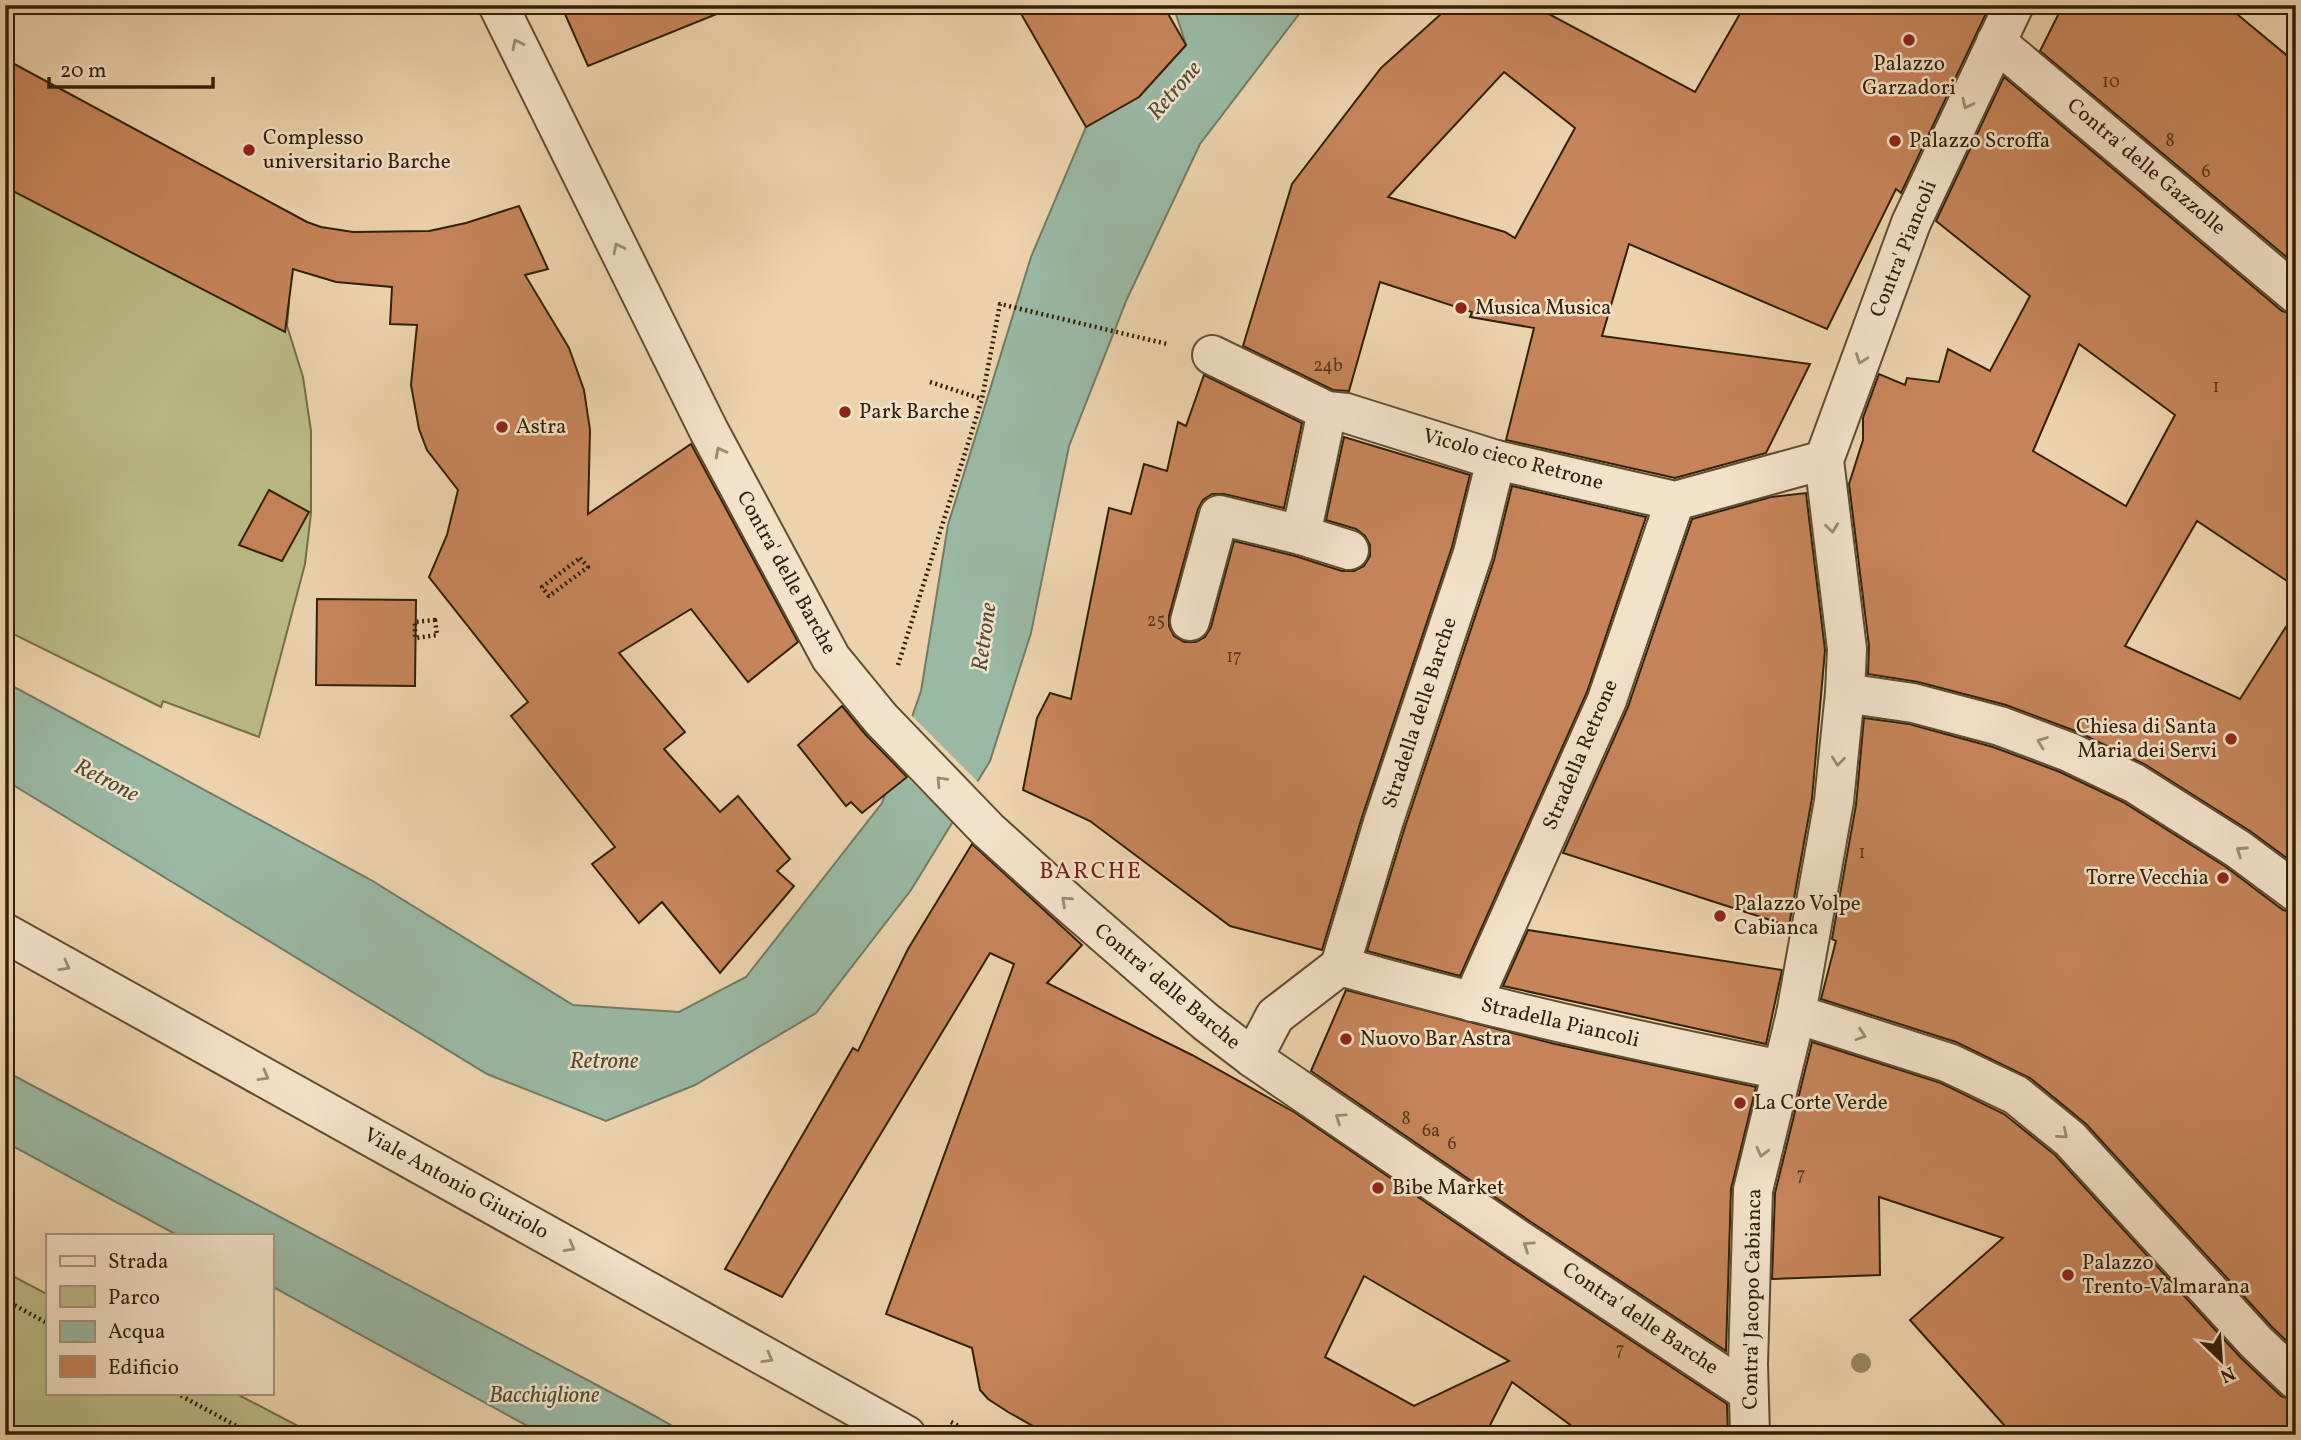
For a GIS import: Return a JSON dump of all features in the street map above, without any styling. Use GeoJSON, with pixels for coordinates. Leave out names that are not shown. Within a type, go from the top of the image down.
{"type":"FeatureCollection","features":[{"type":"Feature","properties":{"kind":"street","name":"Contra' delle Barche"},"geometry":{"type":"LineString","coordinates":[[498,5],[721,455],[831,658],[881,719],[988,830],[1134,961],[1253,1058],[1748,1392]]}},
{"type":"Feature","properties":{"kind":"street","name":"Contra' Piancoli"},"geometry":{"type":"LineString","coordinates":[[1824,460],[1911,223],[2014,5]]}},
{"type":"Feature","properties":{"kind":"street","name":"Contra' delle Gazzolle"},"geometry":{"type":"LineString","coordinates":[[1996,42],[2296,294]]}},
{"type":"Feature","properties":{"kind":"street","name":"Vicolo cieco Retrone"},"geometry":{"type":"LineString","coordinates":[[1212,355],[1327,411],[1346,413],[1496,460],[1675,501],[1824,460]]}},
{"type":"Feature","properties":{"kind":"street"},"geometry":{"type":"LineString","coordinates":[[1301,535],[1327,411]]}},
{"type":"Feature","properties":{"kind":"street","name":"Stradella delle Barche"},"geometry":{"type":"LineString","coordinates":[[1340,966],[1383,823],[1473,553],[1496,460]]}},
{"type":"Feature","properties":{"kind":"street","name":"Contra' Jacopo Cabianca"},"geometry":{"type":"LineString","coordinates":[[1751,1435],[1748,1392],[1753,1190],[1796,1014],[1834,802],[1845,693],[1847,649],[1824,460]]}},
{"type":"Feature","properties":{"kind":"street","name":"Stradella Retrone"},"geometry":{"type":"LineString","coordinates":[[1472,1002],[1607,700],[1675,501]]}},
{"type":"Feature","properties":{"kind":"street"},"geometry":{"type":"LineString","coordinates":[[1191,621],[1219,515],[1349,550]]}},
{"type":"Feature","properties":{"kind":"street"},"geometry":{"type":"LineString","coordinates":[[1845,693],[1913,704],[1987,723],[2069,752],[2134,783],[2238,849],[2296,892]]}},
{"type":"Feature","properties":{"kind":"street","name":"Viale Antonio Giuriolo"},"geometry":{"type":"LineString","coordinates":[[5,933],[906,1435]]}},
{"type":"Feature","properties":{"kind":"street","name":"Contra' delle Barche"},"geometry":{"type":"LineString","coordinates":[[1253,1058],[1275,1016],[1340,966]]}},
{"type":"Feature","properties":{"kind":"street","name":"Stradella Piancoli"},"geometry":{"type":"LineString","coordinates":[[1340,966],[1472,1002],[1647,1043],[1782,1070]]}},
{"type":"Feature","properties":{"kind":"street"},"geometry":{"type":"LineString","coordinates":[[1796,1014],[1949,1063],[2016,1095],[2070,1139],[2256,1342],[2296,1380]]}},
{"type":"Feature","properties":{"kind":"path"},"geometry":{"type":"LineString","coordinates":[[881,719],[982,399],[1000,303],[1212,355]]}},
{"type":"Feature","properties":{"kind":"path"},"geometry":{"type":"LineString","coordinates":[[930,382],[982,399]]}},
{"type":"Feature","properties":{"kind":"path"},"geometry":{"type":"LineString","coordinates":[[580,558],[588,567],[549,596],[542,587],[580,558]]}},
{"type":"Feature","properties":{"kind":"path"},"geometry":{"type":"LineString","coordinates":[[435,620],[437,635],[415,638],[415,622],[435,620]]}},
{"type":"Feature","properties":{"kind":"path"},"geometry":{"type":"LineString","coordinates":[[5,1300],[46,1322]]}},
{"type":"Feature","properties":{"kind":"path"},"geometry":{"type":"LineString","coordinates":[[178,1394],[253,1435]]}},
{"type":"Feature","properties":{"kind":"green space"},"geometry":{"type":"Polygon","coordinates":[[[5,159],[289,303],[287,326],[303,377],[311,431],[311,513],[305,564],[259,737],[163,701],[161,707],[5,630],[5,159]]]}},
{"type":"Feature","properties":{"kind":"green space"},"geometry":{"type":"Polygon","coordinates":[[[5,1272],[46,1293],[46,1394],[237,1394],[315,1435],[250,1435],[237,1427],[225,1435],[5,1435],[5,1272]]]}},
{"type":"Feature","properties":{"kind":"water","name":"Retrone"},"geometry":{"type":"Polygon","coordinates":[[[1173,5],[1306,5],[1200,144],[1127,299],[1069,446],[1031,633],[990,761],[911,890],[816,1013],[695,1085],[606,1121],[487,1074],[5,780],[5,682],[371,880],[573,1005],[679,1012],[746,977],[882,803],[921,691],[948,525],[1031,257],[1086,127],[1139,97],[1186,45],[1173,5]]]}},
{"type":"Feature","properties":{"kind":"water","name":"Bacchiglione"},"geometry":{"type":"Polygon","coordinates":[[[5,1071],[689,1435],[544,1435],[273,1287],[273,1234],[175,1234],[5,1142],[5,1071]]]}},
{"type":"Feature","properties":{"kind":"pier"},"geometry":{"type":"Polygon","coordinates":[[[909,713],[980,784],[955,825],[892,762],[909,713]]]}},
{"type":"Feature","properties":{"kind":"building"},"geometry":{"type":"Polygon","coordinates":[[[561,5],[734,5],[734,7],[588,66],[561,5]]]}},
{"type":"Feature","properties":{"kind":"building"},"geometry":{"type":"Polygon","coordinates":[[[1016,5],[1163,5],[1186,45],[1139,97],[1086,127],[1016,5]]]}},
{"type":"Feature","properties":{"kind":"building"},"geometry":{"type":"Polygon","coordinates":[[[1451,5],[1532,5],[1695,92],[1745,5],[1990,5],[1901,193],[1896,189],[1827,329],[1629,244],[1602,336],[1810,364],[1766,453],[1675,478],[1506,440],[1534,328],[1470,317],[1472,312],[1380,282],[1349,391],[1333,390],[1243,346],[1292,184],[1381,68],[1451,5]],[[1504,72],[1388,197],[1505,232],[1515,238],[1575,128],[1504,72]]]}},
{"type":"Feature","properties":{"kind":"building"},"geometry":{"type":"Polygon","coordinates":[[[2063,5],[2226,5],[2296,63],[2296,265],[2040,51],[2063,5]]]}},
{"type":"Feature","properties":{"kind":"building"},"geometry":{"type":"Polygon","coordinates":[[[5,59],[307,222],[321,227],[353,232],[429,231],[466,223],[519,206],[548,269],[525,275],[569,348],[584,390],[590,430],[588,514],[691,444],[798,642],[748,682],[691,609],[619,653],[685,732],[664,749],[720,812],[738,796],[790,859],[777,871],[794,886],[720,973],[662,902],[639,923],[592,864],[615,847],[511,716],[528,702],[429,577],[447,535],[458,490],[427,450],[419,429],[411,385],[417,325],[390,324],[392,287],[336,282],[293,269],[285,332],[5,187],[5,59]]]}},
{"type":"Feature","properties":{"kind":"building"},"geometry":{"type":"Polygon","coordinates":[[[2004,77],[2282,311],[2296,315],[2296,587],[2197,521],[2125,646],[2240,699],[2296,611],[2296,865],[2250,831],[2146,765],[2078,732],[2006,705],[1918,682],[1868,674],[1869,646],[1849,484],[1863,440],[1863,418],[1879,374],[1905,385],[1907,378],[1939,382],[1948,349],[1990,371],[2030,296],[1936,221],[2004,77]],[[2079,344],[2033,451],[2126,506],[2175,415],[2079,344]]]}},
{"type":"Feature","properties":{"kind":"building"},"geometry":{"type":"Polygon","coordinates":[[[1204,375],[1302,423],[1284,508],[1224,494],[1212,494],[1203,500],[1198,509],[1169,616],[1169,626],[1174,636],[1184,642],[1196,642],[1205,637],[1211,627],[1234,541],[1342,571],[1354,571],[1364,566],[1370,556],[1370,545],[1365,536],[1356,529],[1326,520],[1344,437],[1470,475],[1452,547],[1362,817],[1322,950],[1230,926],[1090,821],[1023,790],[1037,718],[1050,693],[1071,699],[1109,508],[1131,514],[1144,464],[1167,471],[1178,422],[1186,426],[1204,375]]]}},
{"type":"Feature","properties":{"kind":"building"},"geometry":{"type":"Polygon","coordinates":[[[1512,486],[1646,517],[1587,692],[1460,976],[1367,951],[1404,830],[1494,560],[1512,486]]]}},
{"type":"Feature","properties":{"kind":"building"},"geometry":{"type":"Polygon","coordinates":[[[269,490],[309,512],[282,561],[239,545],[269,490]]]}},
{"type":"Feature","properties":{"kind":"building"},"geometry":{"type":"Polygon","coordinates":[[[1806,493],[1825,650],[1812,798],[1789,926],[1563,853],[1628,707],[1692,519],[1771,497],[1806,493]]]}},
{"type":"Feature","properties":{"kind":"building"},"geometry":{"type":"Polygon","coordinates":[[[317,599],[416,600],[415,686],[316,685],[317,599]]]}},
{"type":"Feature","properties":{"kind":"building"},"geometry":{"type":"Polygon","coordinates":[[[842,706],[907,777],[862,813],[851,802],[846,806],[798,745],[842,706]]]}},
{"type":"Feature","properties":{"kind":"building"},"geometry":{"type":"Polygon","coordinates":[[[1864,718],[1909,724],[1993,747],[2060,772],[2123,802],[2226,867],[2283,910],[2296,913],[2296,1350],[2086,1124],[2030,1078],[1956,1042],[1821,999],[1836,941],[1832,939],[1856,805],[1864,718]]]}},
{"type":"Feature","properties":{"kind":"building"},"geometry":{"type":"Polygon","coordinates":[[[972,844],[1082,945],[1047,983],[1192,1055],[1294,1112],[1727,1404],[1728,1435],[1584,1435],[1512,1382],[1485,1435],[1049,1435],[988,1399],[980,1390],[972,1348],[886,1314],[1014,964],[990,953],[782,1297],[725,1269],[853,1048],[858,1051],[908,949],[972,844]],[[1364,1276],[1325,1357],[1414,1406],[1509,1361],[1364,1276]]]}},
{"type":"Feature","properties":{"kind":"building"},"geometry":{"type":"Polygon","coordinates":[[[1528,930],[1782,970],[1766,1044],[1503,986],[1528,930]]]}},
{"type":"Feature","properties":{"kind":"building"},"geometry":{"type":"Polygon","coordinates":[[[1346,990],[1555,1044],[1756,1087],[1731,1189],[1726,1351],[1531,1222],[1311,1071],[1346,990]]]}},
{"type":"Feature","properties":{"kind":"building"},"geometry":{"type":"Polygon","coordinates":[[[1812,1042],[1941,1083],[2004,1114],[2055,1155],[2241,1358],[2281,1396],[2296,1401],[2296,1435],[2013,1435],[1910,1320],[2003,1238],[1879,1197],[1880,1275],[1772,1279],[1775,1193],[1812,1042]]]}},
{"type":"Feature","properties":{"kind":"place","name":"Palazzo Garzadori"},"geometry":{"type":"Point","coordinates":[1909,40]}},
{"type":"Feature","properties":{"kind":"place","name":"Palazzo Scroffa"},"geometry":{"type":"Point","coordinates":[1895,141]}},
{"type":"Feature","properties":{"kind":"place","name":"Complesso universitario Barche"},"geometry":{"type":"Point","coordinates":[249,150]}},
{"type":"Feature","properties":{"kind":"place","name":"Musica Musica"},"geometry":{"type":"Point","coordinates":[1461,308]}},
{"type":"Feature","properties":{"kind":"place","name":"Park Barche"},"geometry":{"type":"Point","coordinates":[845,412]}},
{"type":"Feature","properties":{"kind":"place","name":"Astra"},"geometry":{"type":"Point","coordinates":[502,427]}},
{"type":"Feature","properties":{"kind":"place","name":"Chiesa di Santa Maria dei Servi"},"geometry":{"type":"Point","coordinates":[2231,739]}},
{"type":"Feature","properties":{"kind":"place","name":"Torre Vecchia"},"geometry":{"type":"Point","coordinates":[2223,878]}},
{"type":"Feature","properties":{"kind":"place","name":"Palazzo Volpe Cabianca"},"geometry":{"type":"Point","coordinates":[1720,916]}},
{"type":"Feature","properties":{"kind":"place","name":"Nuovo Bar Astra"},"geometry":{"type":"Point","coordinates":[1346,1039]}},
{"type":"Feature","properties":{"kind":"place","name":"La Corte Verde"},"geometry":{"type":"Point","coordinates":[1740,1103]}},
{"type":"Feature","properties":{"kind":"place","name":"Bibe Market"},"geometry":{"type":"Point","coordinates":[1378,1188]}},
{"type":"Feature","properties":{"kind":"place","name":"Palazzo Trento-Valmarana"},"geometry":{"type":"Point","coordinates":[2068,1275]}},
{"type":"Feature","properties":{"kind":"district","name":"BARCHE"},"geometry":{"type":"Point","coordinates":[1091,872]}}]}
